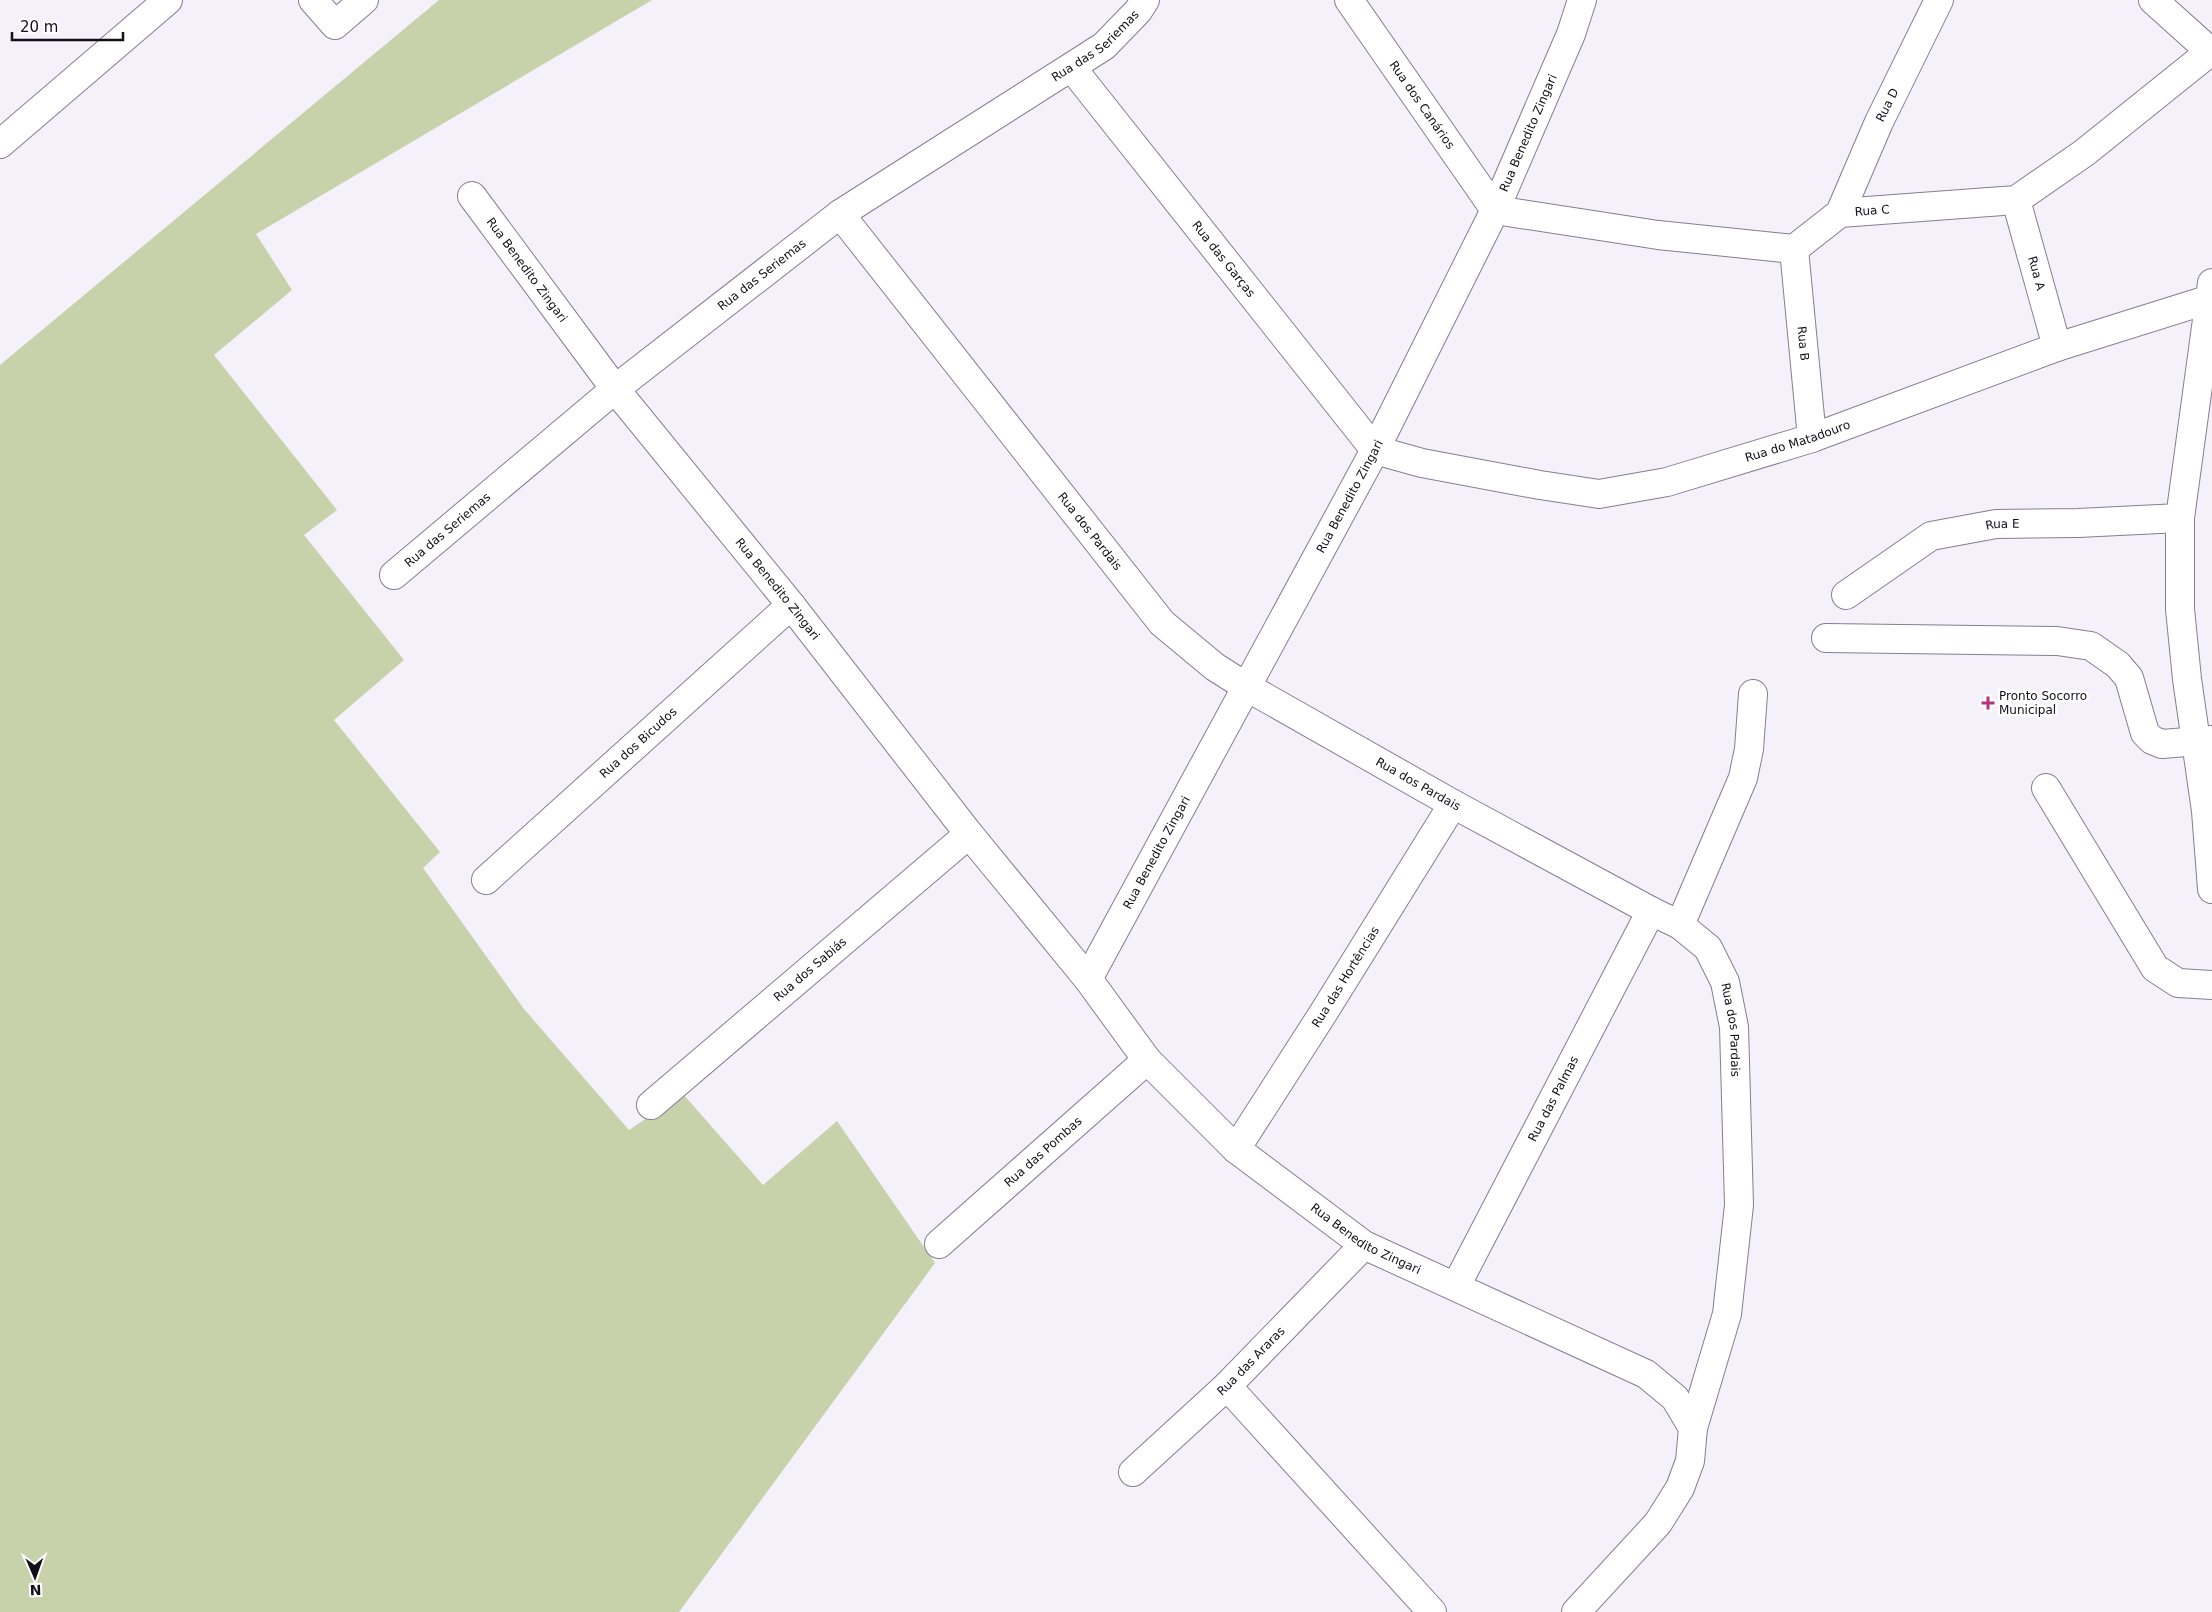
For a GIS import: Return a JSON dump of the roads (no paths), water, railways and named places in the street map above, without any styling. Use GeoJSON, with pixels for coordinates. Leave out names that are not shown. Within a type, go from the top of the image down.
{"type":"FeatureCollection","features":[{"type":"Feature","properties":{"kind":"street"},"geometry":{"type":"LineString","coordinates":[[0,144],[168,0]]}},
{"type":"Feature","properties":{"kind":"street"},"geometry":{"type":"LineString","coordinates":[[314,0],[335,24],[364,0]]}},
{"type":"Feature","properties":{"kind":"street","name":"Rua das Seriemas"},"geometry":{"type":"LineString","coordinates":[[394,575],[616,389],[840,214],[1104,46],[1138,11],[1145,0]]}},
{"type":"Feature","properties":{"kind":"street","name":"Rua dos Canários"},"geometry":{"type":"LineString","coordinates":[[1349,0],[1495,210]]}},
{"type":"Feature","properties":{"kind":"street","name":"Rua Benedito Zingari"},"geometry":{"type":"LineString","coordinates":[[1088,979],[1245,686],[1375,450],[1495,210],[1571,34],[1582,0]]}},
{"type":"Feature","properties":{"kind":"street","name":"Rua D"},"geometry":{"type":"LineString","coordinates":[[1840,213],[1879,122],[1939,0]]}},
{"type":"Feature","properties":{"kind":"street"},"geometry":{"type":"LineString","coordinates":[[2016,200],[2084,153],[2212,52],[2153,0]]}},
{"type":"Feature","properties":{"kind":"street","name":"Rua das Garças"},"geometry":{"type":"LineString","coordinates":[[1072,68],[1375,450]]}},
{"type":"Feature","properties":{"kind":"street","name":"Rua Benedito Zingari"},"geometry":{"type":"LineString","coordinates":[[472,196],[616,389],[791,605],[969,834],[1088,979],[1147,1060],[1236,1149],[1364,1245],[1646,1374],[1675,1398],[1693,1428]]}},
{"type":"Feature","properties":{"kind":"street","name":"Rua C"},"geometry":{"type":"LineString","coordinates":[[1794,249],[1840,213],[2016,200]]}},
{"type":"Feature","properties":{"kind":"street","name":"Rua A"},"geometry":{"type":"LineString","coordinates":[[2016,200],[2057,347]]}},
{"type":"Feature","properties":{"kind":"street"},"geometry":{"type":"LineString","coordinates":[[1495,210],[1658,235],[1794,249]]}},
{"type":"Feature","properties":{"kind":"street","name":"Rua dos Pardais"},"geometry":{"type":"LineString","coordinates":[[840,214],[1162,623],[1215,667],[1245,686],[1453,804],[1680,925],[1708,948],[1725,982],[1734,1027],[1738,1205],[1727,1314],[1693,1428],[1690,1461],[1680,1488],[1658,1523],[1576,1612]]}},
{"type":"Feature","properties":{"kind":"street","name":"Rua B"},"geometry":{"type":"LineString","coordinates":[[1794,249],[1812,438]]}},
{"type":"Feature","properties":{"kind":"street"},"geometry":{"type":"LineString","coordinates":[[2211,291],[2180,518],[2180,609],[2186,679],[2204,741],[2212,889]]}},
{"type":"Feature","properties":{"kind":"street","name":"Rua do Matadouro"},"geometry":{"type":"LineString","coordinates":[[1375,450],[1422,462],[1540,485],[1599,494],[1667,482],[1812,438],[2211,291]]}},
{"type":"Feature","properties":{"kind":"street","name":"Rua E"},"geometry":{"type":"LineString","coordinates":[[1846,595],[1931,536],[1996,524],[2078,523],[2180,518]]}},
{"type":"Feature","properties":{"kind":"street","name":"Rua dos Bicudos"},"geometry":{"type":"LineString","coordinates":[[486,880],[791,605]]}},
{"type":"Feature","properties":{"kind":"street"},"geometry":{"type":"LineString","coordinates":[[1826,638],[2057,641],[2091,646],[2118,665],[2129,678],[2145,733],[2152,740],[2162,744],[2204,741]]}},
{"type":"Feature","properties":{"kind":"street"},"geometry":{"type":"LineString","coordinates":[[1680,925],[1743,778],[1749,749],[1753,694]]}},
{"type":"Feature","properties":{"kind":"street"},"geometry":{"type":"LineString","coordinates":[[2046,788],[2155,968],[2178,983],[2212,985]]}},
{"type":"Feature","properties":{"kind":"street","name":"Rua das Hortências"},"geometry":{"type":"LineString","coordinates":[[1236,1149],[1453,804]]}},
{"type":"Feature","properties":{"kind":"street","name":"Rua dos Sabiás"},"geometry":{"type":"LineString","coordinates":[[651,1105],[969,834]]}},
{"type":"Feature","properties":{"kind":"street","name":"Rua das Palmas"},"geometry":{"type":"LineString","coordinates":[[1456,1286],[1651,911]]}},
{"type":"Feature","properties":{"kind":"street","name":"Rua das Pombas"},"geometry":{"type":"LineString","coordinates":[[939,1244],[1147,1060]]}},
{"type":"Feature","properties":{"kind":"street","name":"Rua das Araras"},"geometry":{"type":"LineString","coordinates":[[1133,1472],[1227,1386],[1364,1245]]}},
{"type":"Feature","properties":{"kind":"street"},"geometry":{"type":"LineString","coordinates":[[1227,1386],[1432,1612]]}},
{"type":"Feature","properties":{"kind":"place","name":"Pronto Socorro Municipal"},"geometry":{"type":"Point","coordinates":[1988,703]}}]}
